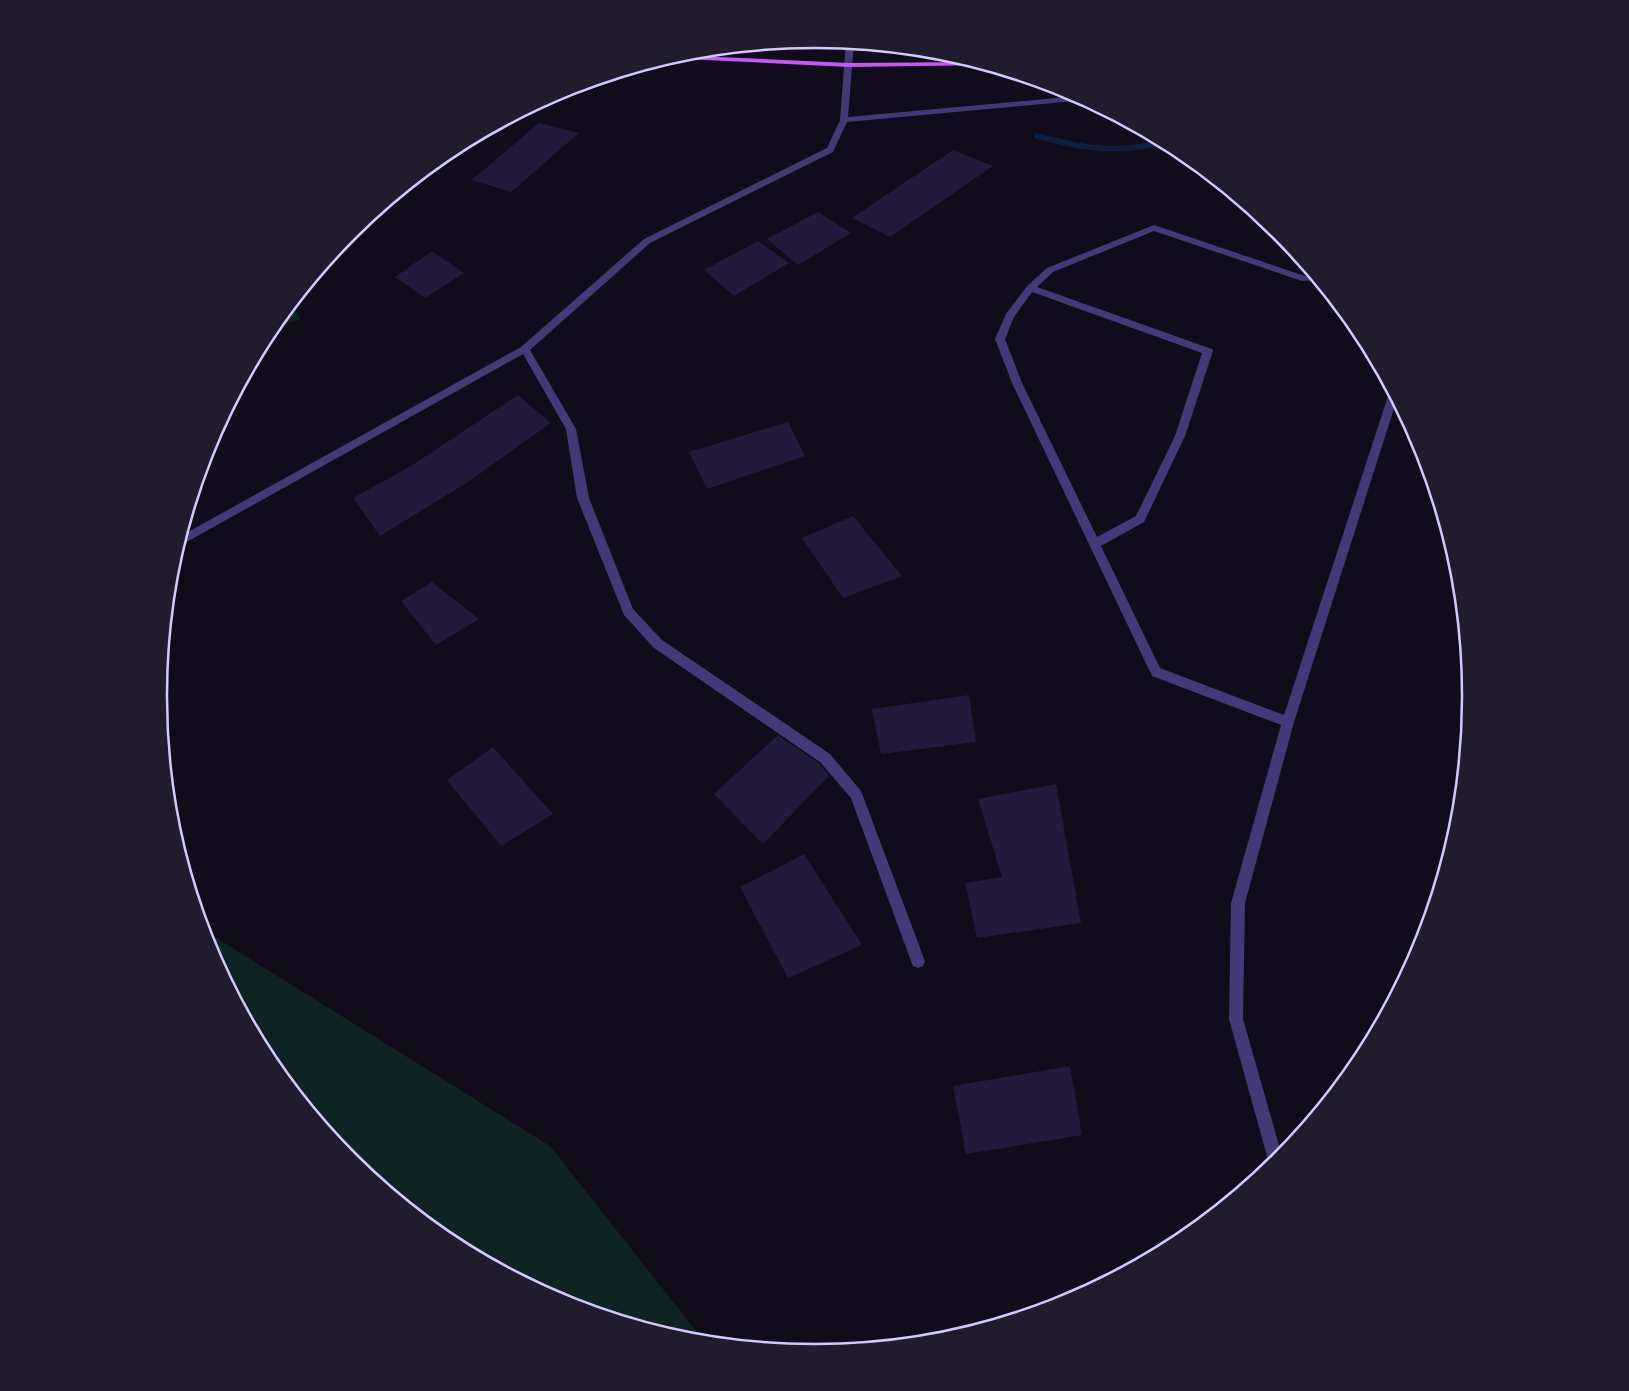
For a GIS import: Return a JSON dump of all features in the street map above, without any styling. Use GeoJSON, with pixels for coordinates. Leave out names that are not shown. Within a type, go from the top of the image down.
{"type":"FeatureCollection","features":[{"type":"Feature","properties":{"kind":"main road"},"geometry":{"type":"LineString","coordinates":[[698,58],[849,65],[958,64]]}},
{"type":"Feature","properties":{"kind":"street"},"geometry":{"type":"LineString","coordinates":[[186,539],[525,349],[647,242],[830,150],[844,120],[850,49]]}},
{"type":"Feature","properties":{"kind":"street"},"geometry":{"type":"LineString","coordinates":[[844,120],[1068,99]]}},
{"type":"Feature","properties":{"kind":"street"},"geometry":{"type":"LineString","coordinates":[[1288,722],[1156,672],[1017,382],[1000,339],[1009,316],[1030,288],[1050,270],[1154,228],[1305,279],[1310,278]]}},
{"type":"Feature","properties":{"kind":"street"},"geometry":{"type":"LineString","coordinates":[[1030,288],[1208,351],[1180,436],[1140,519],[1094,544]]}},
{"type":"Feature","properties":{"kind":"street"},"geometry":{"type":"LineString","coordinates":[[525,349],[572,429],[583,498],[628,612],[658,644],[825,758],[856,795],[918,961]]}},
{"type":"Feature","properties":{"kind":"street"},"geometry":{"type":"LineString","coordinates":[[1274,1153],[1236,1020],[1238,903],[1288,722],[1392,401]]}},
{"type":"Feature","properties":{"kind":"green space"},"geometry":{"type":"Polygon","coordinates":[[[295,308],[300,319],[283,326],[295,308]]]}},
{"type":"Feature","properties":{"kind":"green space"},"geometry":{"type":"Polygon","coordinates":[[[213,936],[550,1146],[697,1333],[606,1309],[528,1277],[490,1257],[454,1234],[387,1183],[327,1123],[276,1056],[233,982],[213,936]]]}},
{"type":"Feature","properties":{"kind":"building"},"geometry":{"type":"Polygon","coordinates":[[[539,123],[579,133],[511,192],[472,180],[539,123]]]}},
{"type":"Feature","properties":{"kind":"building"},"geometry":{"type":"Polygon","coordinates":[[[953,150],[993,166],[890,237],[852,218],[953,150]]]}},
{"type":"Feature","properties":{"kind":"building"},"geometry":{"type":"Polygon","coordinates":[[[818,212],[851,233],[798,265],[767,239],[818,212]]]}},
{"type":"Feature","properties":{"kind":"building"},"geometry":{"type":"Polygon","coordinates":[[[758,241],[789,263],[734,296],[704,270],[758,241]]]}},
{"type":"Feature","properties":{"kind":"building"},"geometry":{"type":"Polygon","coordinates":[[[432,251],[464,273],[425,298],[395,277],[432,251]]]}},
{"type":"Feature","properties":{"kind":"building"},"geometry":{"type":"Polygon","coordinates":[[[518,395],[551,423],[468,482],[380,536],[353,498],[414,464],[518,395]]]}},
{"type":"Feature","properties":{"kind":"building"},"geometry":{"type":"Polygon","coordinates":[[[788,422],[805,456],[707,489],[689,452],[788,422]]]}},
{"type":"Feature","properties":{"kind":"building"},"geometry":{"type":"Polygon","coordinates":[[[853,516],[902,576],[843,598],[802,538],[853,516]]]}},
{"type":"Feature","properties":{"kind":"building"},"geometry":{"type":"Polygon","coordinates":[[[432,582],[479,619],[436,645],[401,601],[432,582]]]}},
{"type":"Feature","properties":{"kind":"building"},"geometry":{"type":"Polygon","coordinates":[[[969,695],[976,742],[881,754],[872,709],[969,695]]]}},
{"type":"Feature","properties":{"kind":"building"},"geometry":{"type":"Polygon","coordinates":[[[778,735],[819,763],[829,776],[763,844],[714,794],[778,735]]]}},
{"type":"Feature","properties":{"kind":"building"},"geometry":{"type":"Polygon","coordinates":[[[493,747],[553,814],[501,846],[447,780],[493,747]]]}},
{"type":"Feature","properties":{"kind":"building"},"geometry":{"type":"Polygon","coordinates":[[[1056,784],[1081,923],[977,938],[965,883],[1002,877],[978,799],[1056,784]]]}},
{"type":"Feature","properties":{"kind":"building"},"geometry":{"type":"Polygon","coordinates":[[[804,854],[862,945],[788,978],[740,887],[804,854]]]}},
{"type":"Feature","properties":{"kind":"building"},"geometry":{"type":"Polygon","coordinates":[[[1070,1066],[1082,1135],[966,1154],[953,1086],[1070,1066]]]}},
{"type":"Feature","properties":{"kind":"waterway"},"geometry":{"type":"LineString","coordinates":[[1037,136],[1086,148],[1116,149],[1155,144]]}}]}
